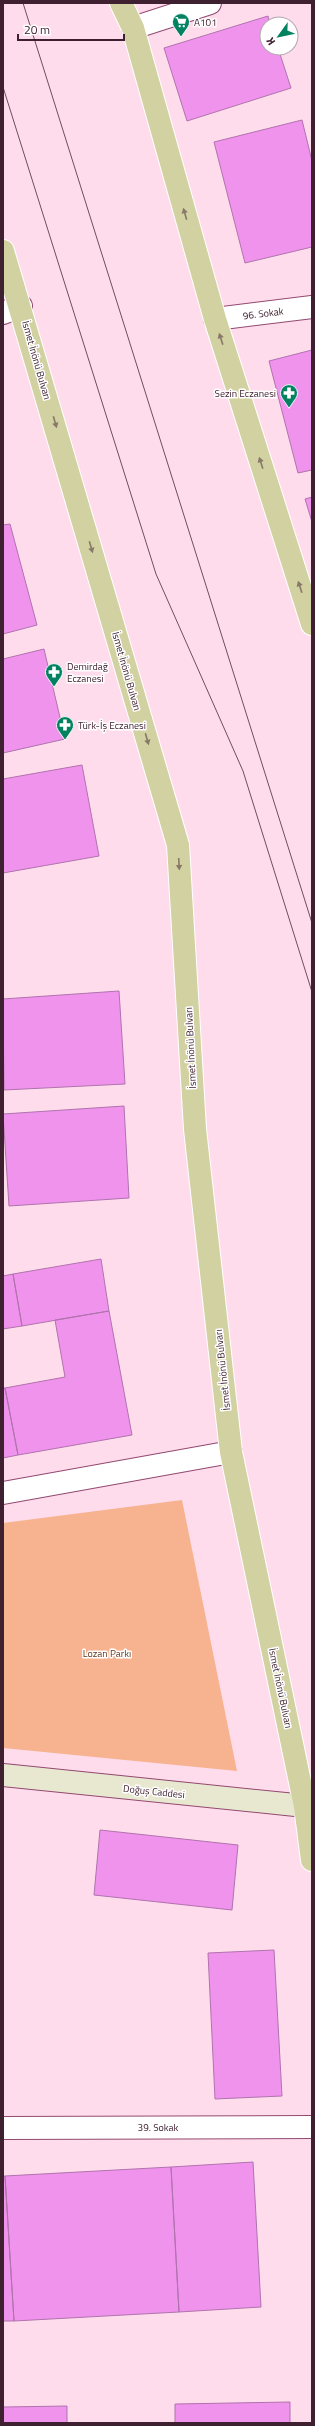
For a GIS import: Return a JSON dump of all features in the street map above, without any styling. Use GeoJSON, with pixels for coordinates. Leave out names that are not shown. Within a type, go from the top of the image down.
{"type":"FeatureCollection","features":[{"type":"Feature","properties":{"kind":"main road"},"geometry":{"type":"LineString","coordinates":[[121,3],[133,28],[214,319],[312,624]]}},
{"type":"Feature","properties":{"kind":"main road","name":"İsmet İnönü Bulvarı"},"geometry":{"type":"LineString","coordinates":[[3,251],[12,310],[178,845],[195,1129],[231,1452],[305,1806],[312,1860]]}},
{"type":"Feature","properties":{"kind":"main road","name":"Doğuş Caddesi"},"geometry":{"type":"LineString","coordinates":[[3,1775],[305,1806]]}},
{"type":"Feature","properties":{"kind":"street"},"geometry":{"type":"LineString","coordinates":[[133,28],[210,3]]}},
{"type":"Feature","properties":{"kind":"street","name":"96. Sokak"},"geometry":{"type":"LineString","coordinates":[[214,319],[312,307]]}},
{"type":"Feature","properties":{"kind":"street"},"geometry":{"type":"LineString","coordinates":[[3,1493],[231,1452]]}},
{"type":"Feature","properties":{"kind":"street","name":"39. Sokak"},"geometry":{"type":"LineString","coordinates":[[3,2128],[312,2127]]}},
{"type":"Feature","properties":{"kind":"green space","name":"Lozan Parkı"},"geometry":{"type":"Polygon","coordinates":[[[182,1500],[237,1771],[3,1748],[3,1523],[182,1500]]]}},
{"type":"Feature","properties":{"kind":"building"},"geometry":{"type":"Polygon","coordinates":[[[259,19],[259,56],[281,56],[291,88],[187,121],[164,48],[259,19]]]}},
{"type":"Feature","properties":{"kind":"building"},"geometry":{"type":"Polygon","coordinates":[[[302,120],[312,161],[312,247],[245,263],[214,142],[302,120]]]}},
{"type":"Feature","properties":{"kind":"building"},"geometry":{"type":"Polygon","coordinates":[[[312,350],[312,470],[298,473],[269,361],[312,350]]]}},
{"type":"Feature","properties":{"kind":"building"},"geometry":{"type":"Polygon","coordinates":[[[312,497],[312,522],[305,499],[312,497]]]}},
{"type":"Feature","properties":{"kind":"building"},"geometry":{"type":"Polygon","coordinates":[[[10,524],[37,625],[3,634],[3,525],[10,524]]]}},
{"type":"Feature","properties":{"kind":"building"},"geometry":{"type":"Polygon","coordinates":[[[44,649],[65,739],[3,753],[3,659],[44,649]]]}},
{"type":"Feature","properties":{"kind":"building"},"geometry":{"type":"Polygon","coordinates":[[[82,765],[99,856],[3,873],[3,779],[82,765]]]}},
{"type":"Feature","properties":{"kind":"building"},"geometry":{"type":"Polygon","coordinates":[[[119,991],[125,1084],[4,1090],[3,999],[119,991]]]}},
{"type":"Feature","properties":{"kind":"building"},"geometry":{"type":"Polygon","coordinates":[[[124,1106],[129,1198],[9,1206],[3,1114],[124,1106]]]}},
{"type":"Feature","properties":{"kind":"building"},"geometry":{"type":"Polygon","coordinates":[[[101,1259],[109,1311],[22,1326],[13,1274],[101,1259]]]}},
{"type":"Feature","properties":{"kind":"building"},"geometry":{"type":"Polygon","coordinates":[[[13,1274],[22,1326],[3,1329],[3,1276],[13,1274]]]}},
{"type":"Feature","properties":{"kind":"building"},"geometry":{"type":"Polygon","coordinates":[[[109,1311],[132,1435],[18,1455],[5,1388],[65,1377],[55,1320],[109,1311]]]}},
{"type":"Feature","properties":{"kind":"building"},"geometry":{"type":"Polygon","coordinates":[[[3,1388],[5,1388],[18,1455],[3,1458],[3,1388]]]}},
{"type":"Feature","properties":{"kind":"building"},"geometry":{"type":"Polygon","coordinates":[[[100,1830],[238,1845],[232,1910],[94,1895],[100,1830]]]}},
{"type":"Feature","properties":{"kind":"building"},"geometry":{"type":"Polygon","coordinates":[[[274,1950],[282,2096],[215,2099],[208,1953],[274,1950]]]}},
{"type":"Feature","properties":{"kind":"building"},"geometry":{"type":"Polygon","coordinates":[[[253,2162],[261,2307],[179,2312],[171,2167],[253,2162]]]}},
{"type":"Feature","properties":{"kind":"building"},"geometry":{"type":"Polygon","coordinates":[[[171,2167],[179,2312],[14,2321],[5,2176],[171,2167]]]}},
{"type":"Feature","properties":{"kind":"building"},"geometry":{"type":"Polygon","coordinates":[[[3,2176],[5,2176],[14,2321],[3,2321],[3,2176]]]}},
{"type":"Feature","properties":{"kind":"building"},"geometry":{"type":"Polygon","coordinates":[[[290,2402],[290,2423],[175,2423],[175,2404],[290,2402]]]}},
{"type":"Feature","properties":{"kind":"building"},"geometry":{"type":"Polygon","coordinates":[[[67,2406],[67,2423],[3,2423],[3,2407],[67,2406]]]}},
{"type":"Feature","properties":{"kind":"tram line"},"geometry":{"type":"LineString","coordinates":[[23,3],[312,923]]}},
{"type":"Feature","properties":{"kind":"tram line"},"geometry":{"type":"LineString","coordinates":[[3,87],[156,574],[243,771],[312,992]]}},
{"type":"Feature","properties":{"kind":"place","name":"A101"},"geometry":{"type":"Point","coordinates":[181,37]}},
{"type":"Feature","properties":{"kind":"place","name":"Sezin Eczanesi"},"geometry":{"type":"Point","coordinates":[289,408]}},
{"type":"Feature","properties":{"kind":"place","name":"Demirdağ Eczanesi"},"geometry":{"type":"Point","coordinates":[54,687]}},
{"type":"Feature","properties":{"kind":"place","name":"Türk-İş Eczanesi"},"geometry":{"type":"Point","coordinates":[65,740]}}]}
